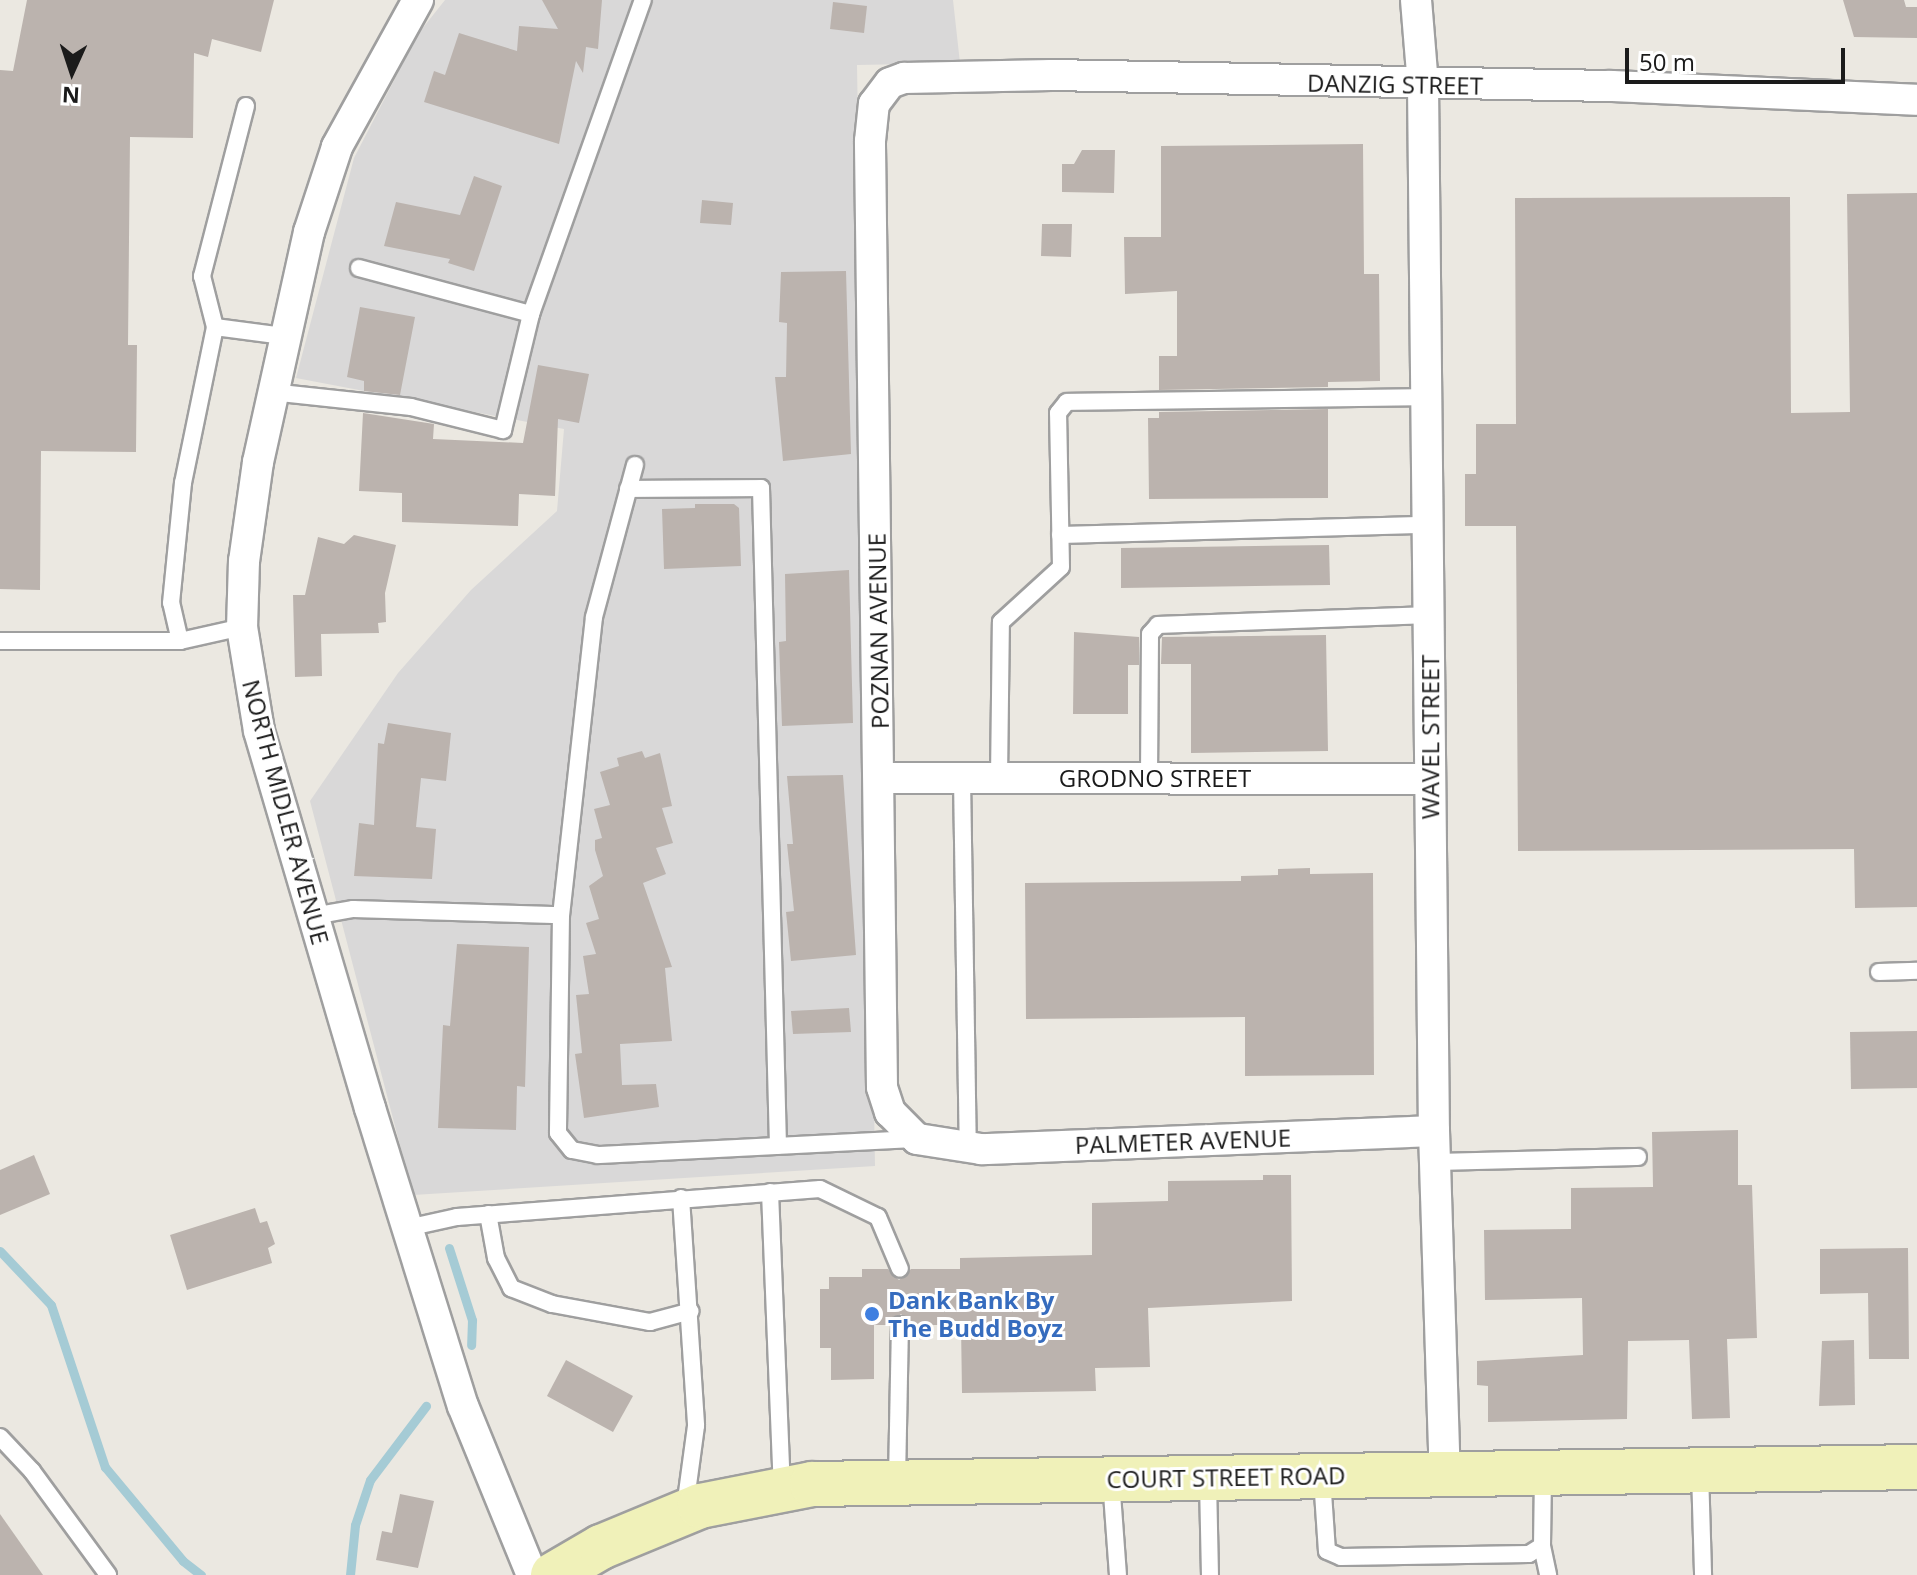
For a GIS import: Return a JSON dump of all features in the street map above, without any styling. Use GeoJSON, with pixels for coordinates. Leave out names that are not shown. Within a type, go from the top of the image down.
{"type":"FeatureCollection","features":[{"type":"Feature","properties":{"kind":"street","name":"NORTH MIDLER AVENUE"},"geometry":{"type":"LineString","coordinates":[[418,0],[337,147],[309,232],[271,392],[244,561],[242,627],[259,731],[407,1228],[463,1406],[532,1575]]}},
{"type":"Feature","properties":{"kind":"street","name":"WAVEL STREET"},"geometry":{"type":"LineString","coordinates":[[1416,0],[1423,85],[1434,1131],[1445,1475]]}},
{"type":"Feature","properties":{"kind":"street","name":"DANZIG STREET"},"geometry":{"type":"LineString","coordinates":[[880,95],[904,78],[1051,75],[1423,85],[1611,86],[1917,100]]}},
{"type":"Feature","properties":{"kind":"street","name":"POZNAN AVENUE"},"geometry":{"type":"LineString","coordinates":[[880,95],[870,141],[882,1087],[900,1126],[925,1140]]}},
{"type":"Feature","properties":{"kind":"street","name":"GRODNO STREET"},"geometry":{"type":"LineString","coordinates":[[880,778],[1429,779]]}},
{"type":"Feature","properties":{"kind":"street","name":"PALMETER AVENUE"},"geometry":{"type":"LineString","coordinates":[[925,1140],[968,1147],[1434,1131]]}},
{"type":"Feature","properties":{"kind":"street","name":"COURT STREET ROAD"},"geometry":{"type":"LineString","coordinates":[[553,1575],[601,1547],[684,1513],[744,1494],[782,1489],[897,1480],[1917,1467]]}},
{"type":"Feature","properties":{"kind":"lane"},"geometry":{"type":"LineString","coordinates":[[271,392],[411,407],[503,430],[531,314],[643,0]]}},
{"type":"Feature","properties":{"kind":"lane"},"geometry":{"type":"LineString","coordinates":[[180,641],[171,603],[183,483],[215,327],[202,276],[246,106]]}},
{"type":"Feature","properties":{"kind":"lane"},"geometry":{"type":"LineString","coordinates":[[359,268],[531,314]]}},
{"type":"Feature","properties":{"kind":"lane"},"geometry":{"type":"LineString","coordinates":[[215,327],[283,336]]}},
{"type":"Feature","properties":{"kind":"lane"},"geometry":{"type":"LineString","coordinates":[[999,778],[1001,622],[1061,567],[1058,413],[1067,402],[1426,397]]}},
{"type":"Feature","properties":{"kind":"lane"},"geometry":{"type":"LineString","coordinates":[[635,465],[594,617],[561,915],[558,1133],[572,1150],[598,1155],[925,1140]]}},
{"type":"Feature","properties":{"kind":"lane"},"geometry":{"type":"LineString","coordinates":[[628,489],[761,488],[778,1146]]}},
{"type":"Feature","properties":{"kind":"lane"},"geometry":{"type":"LineString","coordinates":[[1060,535],[1428,525]]}},
{"type":"Feature","properties":{"kind":"lane"},"geometry":{"type":"LineString","coordinates":[[1149,778],[1150,634],[1158,625],[1429,615]]}},
{"type":"Feature","properties":{"kind":"lane"},"geometry":{"type":"LineString","coordinates":[[0,641],[180,641],[242,627]]}},
{"type":"Feature","properties":{"kind":"lane"},"geometry":{"type":"LineString","coordinates":[[962,778],[968,1147]]}},
{"type":"Feature","properties":{"kind":"lane"},"geometry":{"type":"LineString","coordinates":[[313,916],[353,909],[561,915]]}},
{"type":"Feature","properties":{"kind":"lane"},"geometry":{"type":"LineString","coordinates":[[1879,972],[1917,971]]}},
{"type":"Feature","properties":{"kind":"lane"},"geometry":{"type":"LineString","coordinates":[[1435,1162],[1638,1157]]}},
{"type":"Feature","properties":{"kind":"lane"},"geometry":{"type":"LineString","coordinates":[[407,1228],[488,1214],[820,1189],[853,1201],[878,1217],[900,1269]]}},
{"type":"Feature","properties":{"kind":"lane"},"geometry":{"type":"LineString","coordinates":[[770,1192],[782,1489]]}},
{"type":"Feature","properties":{"kind":"lane"},"geometry":{"type":"LineString","coordinates":[[681,1198],[691,1311],[696,1426],[684,1513]]}},
{"type":"Feature","properties":{"kind":"lane"},"geometry":{"type":"LineString","coordinates":[[488,1214],[496,1258],[511,1288],[552,1304],[650,1322],[691,1311]]}},
{"type":"Feature","properties":{"kind":"lane"},"geometry":{"type":"LineString","coordinates":[[897,1480],[900,1325]]}},
{"type":"Feature","properties":{"kind":"lane"},"geometry":{"type":"LineString","coordinates":[[0,1437],[32,1471],[108,1575]]}},
{"type":"Feature","properties":{"kind":"lane"},"geometry":{"type":"LineString","coordinates":[[1700,1470],[1703,1575]]}},
{"type":"Feature","properties":{"kind":"lane"},"geometry":{"type":"LineString","coordinates":[[1543,1472],[1542,1546],[1548,1575]]}},
{"type":"Feature","properties":{"kind":"lane"},"geometry":{"type":"LineString","coordinates":[[1322,1476],[1327,1551],[1341,1557],[1529,1554],[1542,1546]]}},
{"type":"Feature","properties":{"kind":"lane"},"geometry":{"type":"LineString","coordinates":[[1208,1477],[1210,1575]]}},
{"type":"Feature","properties":{"kind":"lane"},"geometry":{"type":"LineString","coordinates":[[1111,1478],[1118,1575]]}},
{"type":"Feature","properties":{"kind":"shaded area"},"geometry":{"type":"Polygon","coordinates":[[[445,0],[953,0],[960,63],[857,65],[875,1166],[413,1195],[310,801],[398,673],[471,590],[557,511],[564,429],[296,378],[354,158],[418,34],[445,0]]]}},
{"type":"Feature","properties":{"kind":"building"},"geometry":{"type":"Polygon","coordinates":[[[27,0],[274,0],[261,52],[212,39],[208,57],[194,53],[193,138],[130,137],[128,345],[137,345],[136,452],[41,451],[40,590],[0,589],[0,70],[13,71],[27,0]]]}},
{"type":"Feature","properties":{"kind":"building"},"geometry":{"type":"Polygon","coordinates":[[[542,0],[602,0],[598,49],[586,47],[583,73],[576,61],[559,144],[424,102],[434,71],[445,75],[459,33],[517,51],[519,26],[558,29],[542,0]]]}},
{"type":"Feature","properties":{"kind":"building"},"geometry":{"type":"Polygon","coordinates":[[[1843,0],[1904,0],[1906,7],[1917,7],[1917,38],[1854,37],[1843,0]]]}},
{"type":"Feature","properties":{"kind":"building"},"geometry":{"type":"Polygon","coordinates":[[[833,2],[867,6],[864,33],[830,29],[833,2]]]}},
{"type":"Feature","properties":{"kind":"building"},"geometry":{"type":"Polygon","coordinates":[[[1363,144],[1364,274],[1379,274],[1380,381],[1328,382],[1328,387],[1159,390],[1159,356],[1177,356],[1177,291],[1125,294],[1124,237],[1161,237],[1161,146],[1363,144]]]}},
{"type":"Feature","properties":{"kind":"building"},"geometry":{"type":"Polygon","coordinates":[[[1082,150],[1115,150],[1114,193],[1062,192],[1062,164],[1074,164],[1082,150]]]}},
{"type":"Feature","properties":{"kind":"building"},"geometry":{"type":"Polygon","coordinates":[[[474,176],[502,186],[474,271],[448,263],[450,259],[384,246],[396,202],[460,215],[474,176]]]}},
{"type":"Feature","properties":{"kind":"building"},"geometry":{"type":"Polygon","coordinates":[[[1917,193],[1917,907],[1855,908],[1854,849],[1518,851],[1516,526],[1465,526],[1465,474],[1476,474],[1476,424],[1516,424],[1515,198],[1790,197],[1791,413],[1850,412],[1847,194],[1917,193]]]}},
{"type":"Feature","properties":{"kind":"building"},"geometry":{"type":"Polygon","coordinates":[[[702,200],[733,203],[731,225],[700,223],[702,200]]]}},
{"type":"Feature","properties":{"kind":"building"},"geometry":{"type":"Polygon","coordinates":[[[1042,224],[1072,224],[1071,257],[1041,256],[1042,224]]]}},
{"type":"Feature","properties":{"kind":"building"},"geometry":{"type":"Polygon","coordinates":[[[846,271],[851,454],[783,461],[775,377],[786,377],[787,323],[779,322],[781,272],[846,271]]]}},
{"type":"Feature","properties":{"kind":"building"},"geometry":{"type":"Polygon","coordinates":[[[360,307],[415,317],[400,395],[364,391],[364,381],[347,377],[360,307]]]}},
{"type":"Feature","properties":{"kind":"building"},"geometry":{"type":"Polygon","coordinates":[[[538,365],[589,374],[579,423],[558,419],[555,496],[519,494],[518,526],[402,522],[402,493],[359,491],[363,413],[434,424],[433,439],[523,443],[538,365]]]}},
{"type":"Feature","properties":{"kind":"building"},"geometry":{"type":"Polygon","coordinates":[[[1328,409],[1328,498],[1149,499],[1148,418],[1159,418],[1159,412],[1328,409]]]}},
{"type":"Feature","properties":{"kind":"building"},"geometry":{"type":"Polygon","coordinates":[[[695,504],[734,504],[739,508],[741,566],[664,569],[662,509],[695,508],[695,504]]]}},
{"type":"Feature","properties":{"kind":"building"},"geometry":{"type":"Polygon","coordinates":[[[354,535],[396,545],[385,593],[386,622],[378,623],[379,633],[321,634],[322,676],[295,677],[293,595],[305,595],[318,537],[344,544],[354,535]]]}},
{"type":"Feature","properties":{"kind":"building"},"geometry":{"type":"Polygon","coordinates":[[[1329,545],[1330,585],[1121,588],[1121,548],[1329,545]]]}},
{"type":"Feature","properties":{"kind":"building"},"geometry":{"type":"Polygon","coordinates":[[[849,570],[853,723],[782,726],[779,642],[786,641],[785,574],[849,570]]]}},
{"type":"Feature","properties":{"kind":"building"},"geometry":{"type":"Polygon","coordinates":[[[1074,632],[1139,637],[1139,665],[1128,665],[1128,714],[1073,714],[1074,632]]]}},
{"type":"Feature","properties":{"kind":"building"},"geometry":{"type":"Polygon","coordinates":[[[1326,635],[1328,751],[1191,753],[1191,664],[1161,664],[1162,637],[1326,635]]]}},
{"type":"Feature","properties":{"kind":"building"},"geometry":{"type":"Polygon","coordinates":[[[388,723],[451,733],[446,781],[421,778],[416,827],[436,829],[432,879],[354,876],[359,823],[374,825],[378,743],[384,744],[388,723]]]}},
{"type":"Feature","properties":{"kind":"building"},"geometry":{"type":"Polygon","coordinates":[[[642,751],[645,758],[660,753],[672,806],[662,808],[673,843],[656,848],[666,874],[643,883],[672,967],[665,968],[672,1041],[620,1044],[622,1085],[656,1084],[659,1107],[584,1118],[575,1054],[582,1053],[576,995],[589,994],[583,956],[596,954],[586,923],[599,919],[589,886],[603,876],[595,850],[595,840],[602,838],[594,809],[610,805],[600,772],[619,766],[617,758],[642,751]]]}},
{"type":"Feature","properties":{"kind":"building"},"geometry":{"type":"Polygon","coordinates":[[[843,775],[856,955],[791,961],[786,912],[794,911],[787,844],[793,844],[787,776],[843,775]]]}},
{"type":"Feature","properties":{"kind":"building"},"geometry":{"type":"Polygon","coordinates":[[[1310,868],[1310,874],[1373,873],[1374,1075],[1245,1076],[1245,1017],[1026,1019],[1025,883],[1241,881],[1241,876],[1278,875],[1278,869],[1310,868]]]}},
{"type":"Feature","properties":{"kind":"building"},"geometry":{"type":"Polygon","coordinates":[[[457,944],[529,947],[525,1087],[517,1086],[516,1130],[438,1128],[443,1025],[450,1026],[457,944]]]}},
{"type":"Feature","properties":{"kind":"building"},"geometry":{"type":"Polygon","coordinates":[[[849,1008],[851,1032],[793,1034],[791,1011],[849,1008]]]}},
{"type":"Feature","properties":{"kind":"building"},"geometry":{"type":"Polygon","coordinates":[[[1917,1031],[1917,1088],[1851,1089],[1850,1032],[1917,1031]]]}},
{"type":"Feature","properties":{"kind":"building"},"geometry":{"type":"Polygon","coordinates":[[[1738,1130],[1738,1185],[1752,1185],[1757,1338],[1727,1339],[1730,1418],[1692,1419],[1689,1340],[1628,1341],[1627,1419],[1488,1422],[1488,1386],[1477,1385],[1477,1361],[1583,1355],[1582,1298],[1485,1300],[1484,1230],[1571,1229],[1571,1188],[1653,1187],[1652,1132],[1738,1130]]]}},
{"type":"Feature","properties":{"kind":"building"},"geometry":{"type":"Polygon","coordinates":[[[34,1155],[50,1194],[0,1215],[0,1170],[34,1155]]]}},
{"type":"Feature","properties":{"kind":"building"},"geometry":{"type":"Polygon","coordinates":[[[1263,1175],[1291,1175],[1292,1301],[1148,1308],[1150,1367],[1095,1368],[1096,1391],[962,1393],[961,1325],[911,1325],[901,1314],[889,1325],[874,1325],[874,1379],[831,1380],[831,1348],[820,1348],[820,1289],[829,1289],[829,1277],[862,1277],[862,1269],[888,1269],[899,1280],[911,1269],[960,1269],[960,1258],[1092,1255],[1092,1203],[1168,1201],[1168,1181],[1263,1180],[1263,1175]]]}},
{"type":"Feature","properties":{"kind":"building"},"geometry":{"type":"Polygon","coordinates":[[[255,1208],[260,1223],[267,1221],[275,1244],[268,1248],[272,1263],[187,1290],[170,1235],[255,1208]]]}},
{"type":"Feature","properties":{"kind":"building"},"geometry":{"type":"Polygon","coordinates":[[[1908,1248],[1909,1359],[1869,1359],[1868,1293],[1820,1294],[1820,1249],[1908,1248]]]}},
{"type":"Feature","properties":{"kind":"building"},"geometry":{"type":"Polygon","coordinates":[[[1854,1340],[1855,1405],[1819,1406],[1822,1341],[1854,1340]]]}},
{"type":"Feature","properties":{"kind":"building"},"geometry":{"type":"Polygon","coordinates":[[[566,1360],[633,1396],[613,1432],[547,1396],[566,1360]]]}},
{"type":"Feature","properties":{"kind":"building"},"geometry":{"type":"Polygon","coordinates":[[[400,1494],[434,1501],[418,1568],[376,1560],[382,1531],[392,1533],[400,1494]]]}},
{"type":"Feature","properties":{"kind":"building"},"geometry":{"type":"Polygon","coordinates":[[[0,1514],[43,1575],[0,1575],[0,1514]]]}},
{"type":"Feature","properties":{"kind":"waterway"},"geometry":{"type":"LineString","coordinates":[[449,1248],[472,1320],[471,1345]]}},
{"type":"Feature","properties":{"kind":"waterway"},"geometry":{"type":"LineString","coordinates":[[0,1251],[51,1305],[105,1467],[183,1561],[201,1575]]}},
{"type":"Feature","properties":{"kind":"waterway"},"geometry":{"type":"LineString","coordinates":[[350,1575],[355,1525],[370,1480],[426,1406]]}},
{"type":"Feature","properties":{"kind":"place","name":"Dank Bank By The Budd Boyz"},"geometry":{"type":"Point","coordinates":[872,1314]}}]}
